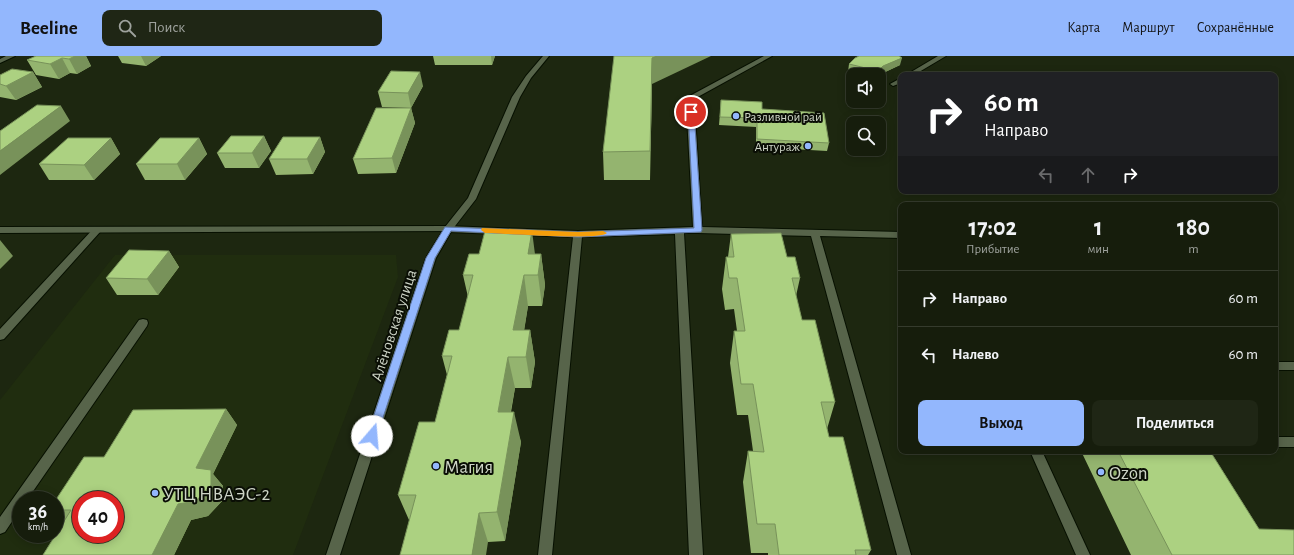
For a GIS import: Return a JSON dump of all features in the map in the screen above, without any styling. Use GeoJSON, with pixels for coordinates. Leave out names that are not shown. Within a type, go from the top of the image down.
{"type":"FeatureCollection","features":[{"type":"Feature","properties":{"kind":"street"},"geometry":{"type":"LineString","coordinates":[[0,61],[12,56]]}},
{"type":"Feature","properties":{"kind":"street","name":"Алёновская улица"},"geometry":{"type":"LineString","coordinates":[[333,555],[431,258],[448,228],[472,199],[516,97],[528,77],[546,56]]}},
{"type":"Feature","properties":{"kind":"street"},"geometry":{"type":"LineString","coordinates":[[698,230],[690,98],[770,56]]}},
{"type":"Feature","properties":{"kind":"street"},"geometry":{"type":"LineString","coordinates":[[914,72],[942,56]]}},
{"type":"Feature","properties":{"kind":"street"},"geometry":{"type":"LineString","coordinates":[[893,84],[898,82]]}},
{"type":"Feature","properties":{"kind":"street"},"geometry":{"type":"LineString","coordinates":[[0,230],[448,228],[578,234],[698,230],[898,235]]}},
{"type":"Feature","properties":{"kind":"street"},"geometry":{"type":"LineString","coordinates":[[0,336],[97,230]]}},
{"type":"Feature","properties":{"kind":"street"},"geometry":{"type":"LineString","coordinates":[[679,231],[696,555]]}},
{"type":"Feature","properties":{"kind":"street"},"geometry":{"type":"LineString","coordinates":[[815,233],[904,555]]}},
{"type":"Feature","properties":{"kind":"street"},"geometry":{"type":"LineString","coordinates":[[545,555],[578,234]]}},
{"type":"Feature","properties":{"kind":"street"},"geometry":{"type":"LineString","coordinates":[[0,528],[143,323]]}},
{"type":"Feature","properties":{"kind":"street"},"geometry":{"type":"LineString","coordinates":[[1278,366],[1294,366]]}},
{"type":"Feature","properties":{"kind":"street"},"geometry":{"type":"LineString","coordinates":[[1278,442],[1294,442]]}},
{"type":"Feature","properties":{"kind":"street"},"geometry":{"type":"LineString","coordinates":[[1037,454],[1083,555]]}},
{"type":"Feature","properties":{"kind":"shaded area"},"geometry":{"type":"Polygon","coordinates":[[[115,255],[396,255],[398,277],[293,555],[0,555],[0,400],[115,255]]]}},
{"type":"Feature","properties":{"kind":"building"},"geometry":{"type":"Polygon","coordinates":[[[36,56],[75,56],[69,59],[62,58],[50,64],[27,60],[36,56]]]}},
{"type":"Feature","properties":{"kind":"building"},"geometry":{"type":"Polygon","coordinates":[[[614,56],[657,56],[652,58],[650,151],[603,152],[614,56]]]}},
{"type":"Feature","properties":{"kind":"building"},"geometry":{"type":"Polygon","coordinates":[[[859,56],[899,56],[902,58],[881,68],[866,68],[849,64],[859,56]]]}},
{"type":"Feature","properties":{"kind":"building"},"geometry":{"type":"Polygon","coordinates":[[[12,69],[33,72],[6,86],[0,84],[0,75],[12,69]]]}},
{"type":"Feature","properties":{"kind":"building"},"geometry":{"type":"Polygon","coordinates":[[[391,71],[420,72],[408,93],[378,92],[391,71]]]}},
{"type":"Feature","properties":{"kind":"building"},"geometry":{"type":"Polygon","coordinates":[[[721,100],[762,102],[762,109],[824,113],[829,143],[757,139],[757,118],[720,117],[721,100]]]}},
{"type":"Feature","properties":{"kind":"building"},"geometry":{"type":"Polygon","coordinates":[[[37,105],[61,106],[0,151],[0,131],[37,105]]]}},
{"type":"Feature","properties":{"kind":"building"},"geometry":{"type":"Polygon","coordinates":[[[376,108],[411,108],[392,158],[353,159],[376,108]]]}},
{"type":"Feature","properties":{"kind":"building"},"geometry":{"type":"Polygon","coordinates":[[[231,136],[264,136],[252,153],[217,153],[231,136]]]}},
{"type":"Feature","properties":{"kind":"building"},"geometry":{"type":"Polygon","coordinates":[[[283,137],[320,137],[307,159],[269,159],[283,137]]]}},
{"type":"Feature","properties":{"kind":"building"},"geometry":{"type":"Polygon","coordinates":[[[68,138],[111,138],[84,165],[39,164],[68,138]]]}},
{"type":"Feature","properties":{"kind":"building"},"geometry":{"type":"Polygon","coordinates":[[[160,138],[199,138],[177,164],[136,164],[160,138]]]}},
{"type":"Feature","properties":{"kind":"building"},"geometry":{"type":"Polygon","coordinates":[[[485,231],[532,231],[528,254],[541,254],[538,275],[524,275],[513,330],[530,330],[526,357],[508,357],[498,412],[514,412],[497,512],[479,513],[472,555],[400,555],[416,495],[398,495],[419,422],[435,422],[452,356],[442,356],[449,330],[459,330],[473,275],[463,275],[469,254],[479,254],[485,231]]]}},
{"type":"Feature","properties":{"kind":"building"},"geometry":{"type":"Polygon","coordinates":[[[781,233],[787,257],[795,257],[800,278],[792,278],[802,320],[815,320],[835,402],[821,402],[829,437],[843,437],[871,550],[855,550],[856,555],[779,555],[775,524],[757,524],[748,451],[764,452],[753,384],[741,384],[734,331],[745,331],[737,278],[729,278],[726,257],[734,257],[731,234],[781,233]]]}},
{"type":"Feature","properties":{"kind":"building"},"geometry":{"type":"Polygon","coordinates":[[[129,250],[169,251],[147,279],[106,278],[129,250]]]}},
{"type":"Feature","properties":{"kind":"building","name":"УТЦ НВАЭС-2"},"geometry":{"type":"Polygon","coordinates":[[[226,409],[196,468],[211,470],[211,485],[196,501],[178,504],[152,555],[43,555],[50,543],[64,543],[64,521],[71,510],[64,510],[64,491],[62,491],[84,457],[104,457],[133,410],[226,409]]]}},
{"type":"Feature","properties":{"kind":"building"},"geometry":{"type":"Polygon","coordinates":[[[1120,454],[1212,454],[1259,529],[1294,530],[1294,555],[1172,555],[1120,454]]]}},
{"type":"Feature","properties":{"kind":"slow traffic"},"geometry":{"type":"LineString","coordinates":[[485,230],[578,234],[603,233]]}},
{"type":"Feature","properties":{"kind":"place","name":"Разливной рай"},"geometry":{"type":"Point","coordinates":[736,116]}},
{"type":"Feature","properties":{"kind":"place","name":"Антураж"},"geometry":{"type":"Point","coordinates":[808,146]}},
{"type":"Feature","properties":{"kind":"place","name":"Магия"},"geometry":{"type":"Point","coordinates":[436,466]}},
{"type":"Feature","properties":{"kind":"place","name":"Ozon"},"geometry":{"type":"Point","coordinates":[1101,472]}},
{"type":"Feature","properties":{"kind":"place","name":"УТЦ НВАЭС-2"},"geometry":{"type":"Point","coordinates":[155,493]}},
{"type":"Feature","properties":{"kind":"route"},"geometry":{"type":"LineString","coordinates":[[372,436],[431,258],[448,228],[578,234],[698,230],[691,112]]}}]}
